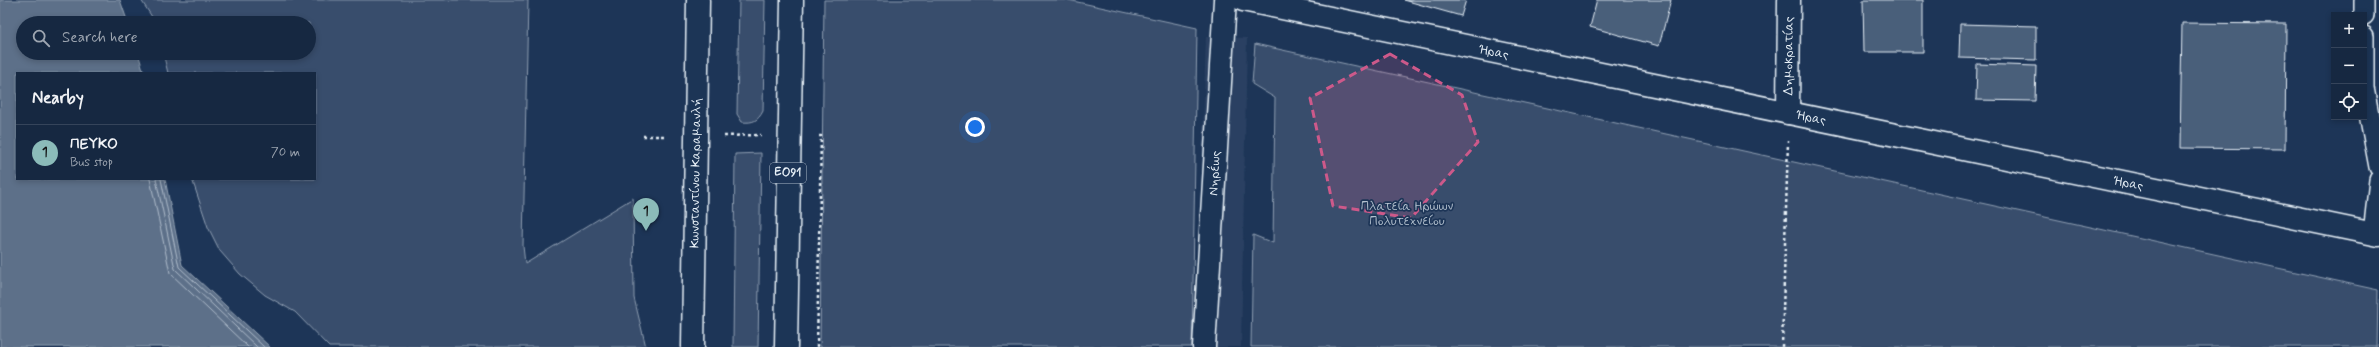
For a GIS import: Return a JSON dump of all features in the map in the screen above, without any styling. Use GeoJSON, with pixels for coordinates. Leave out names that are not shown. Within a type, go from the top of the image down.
{"type":"FeatureCollection","features":[{"type":"Feature","properties":{"kind":"main road","name":"Κωνσταντίνου Καραμανλή"},"geometry":{"type":"LineString","coordinates":[[693,347],[698,0]]}},
{"type":"Feature","properties":{"kind":"main road","name":"ΕΟ91"},"geometry":{"type":"LineString","coordinates":[[786,347],[792,0]]}},
{"type":"Feature","properties":{"kind":"main road","name":"Νηρέως"},"geometry":{"type":"LineString","coordinates":[[1204,347],[1225,0]]}},
{"type":"Feature","properties":{"kind":"main road","name":"Ήρας"},"geometry":{"type":"LineString","coordinates":[[1244,0],[2376,235]]}},
{"type":"Feature","properties":{"kind":"main road","name":"Δημοκρατίας"},"geometry":{"type":"LineString","coordinates":[[1788,113],[1789,0]]}},
{"type":"Feature","properties":{"kind":"lane"},"geometry":{"type":"LineString","coordinates":[[2364,0],[2364,12]]}},
{"type":"Feature","properties":{"kind":"lane"},"geometry":{"type":"LineString","coordinates":[[2364,48],[2364,88],[2379,167]]}},
{"type":"Feature","properties":{"kind":"lane"},"geometry":{"type":"LineString","coordinates":[[2376,235],[2379,180]]}},
{"type":"Feature","properties":{"kind":"path"},"geometry":{"type":"LineString","coordinates":[[1782,347],[1788,113]]}},
{"type":"Feature","properties":{"kind":"highlighted area"},"geometry":{"type":"Polygon","coordinates":[[[1390,54],[1462,95],[1478,142],[1411,218],[1333,206],[1310,98],[1390,54]]]}},
{"type":"Feature","properties":{"kind":"shaded area"},"geometry":{"type":"Polygon","coordinates":[[[1206,37],[1247,38],[1241,347],[1196,347],[1206,37]]]}},
{"type":"Feature","properties":{"kind":"green space"},"geometry":{"type":"Polygon","coordinates":[[[141,0],[528,0],[523,246],[525,264],[633,198],[634,298],[646,347],[329,347],[295,312],[265,295],[240,274],[220,251],[208,227],[192,180],[316,180],[316,72],[168,72],[165,60],[316,60],[316,16],[151,16],[141,0]]]}},
{"type":"Feature","properties":{"kind":"green space"},"geometry":{"type":"Polygon","coordinates":[[[739,0],[765,0],[763,111],[755,121],[749,122],[742,122],[737,114],[739,0]]]}},
{"type":"Feature","properties":{"kind":"green space"},"geometry":{"type":"Polygon","coordinates":[[[824,0],[1068,0],[1197,28],[1192,347],[820,347],[824,0]]]}},
{"type":"Feature","properties":{"kind":"green space","name":"Πλατεία Ηρώων Πολυτεχνείου"},"geometry":{"type":"Polygon","coordinates":[[[1255,44],[2378,290],[2377,347],[1251,347],[1253,235],[1273,243],[1275,98],[1252,84],[1255,44]]]}},
{"type":"Feature","properties":{"kind":"green space"},"geometry":{"type":"Polygon","coordinates":[[[761,153],[758,347],[733,347],[735,154],[761,153]]]}},
{"type":"Feature","properties":{"kind":"water"},"geometry":{"type":"Polygon","coordinates":[[[0,0],[120,0],[126,16],[16,16],[16,60],[140,60],[144,72],[16,72],[16,180],[165,180],[182,265],[270,347],[0,347],[0,0]]]}},
{"type":"Feature","properties":{"kind":"building"},"geometry":{"type":"Polygon","coordinates":[[[1404,0],[1466,0],[1461,16],[1404,0]]]}},
{"type":"Feature","properties":{"kind":"building"},"geometry":{"type":"Polygon","coordinates":[[[1597,0],[1671,0],[1659,46],[1590,27],[1597,0]]]}},
{"type":"Feature","properties":{"kind":"building"},"geometry":{"type":"Polygon","coordinates":[[[1863,0],[1923,0],[1923,52],[1864,52],[1863,0]]]}},
{"type":"Feature","properties":{"kind":"building"},"geometry":{"type":"Polygon","coordinates":[[[2182,23],[2286,24],[2285,149],[2180,148],[2182,23]]]}},
{"type":"Feature","properties":{"kind":"building"},"geometry":{"type":"Polygon","coordinates":[[[1960,24],[2036,26],[2036,60],[1959,58],[1960,24]]]}},
{"type":"Feature","properties":{"kind":"building"},"geometry":{"type":"Polygon","coordinates":[[[1977,64],[2036,66],[2035,101],[1976,100],[1977,64]]]}},
{"type":"Feature","properties":{"kind":"place","name":"ΠΕΥΚΟ"},"geometry":{"type":"Point","coordinates":[646,231]}}]}
